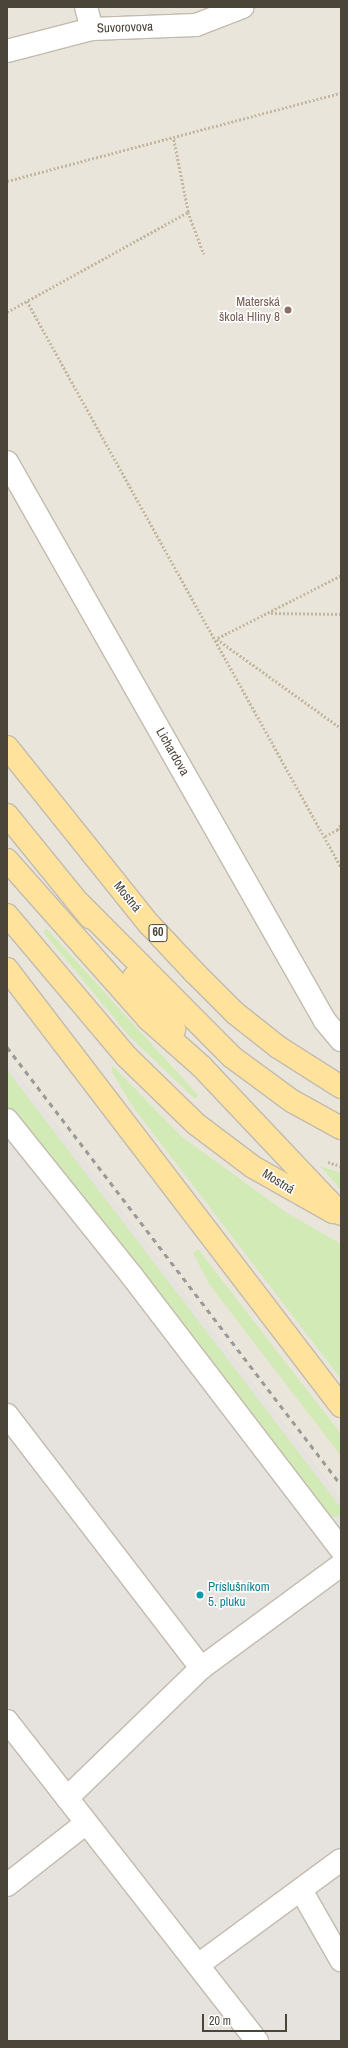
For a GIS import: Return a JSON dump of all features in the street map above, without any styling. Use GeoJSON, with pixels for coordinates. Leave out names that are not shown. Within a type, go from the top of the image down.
{"type":"FeatureCollection","features":[{"type":"Feature","properties":{"kind":"main road","name":"Mostná"},"geometry":{"type":"LineString","coordinates":[[7,747],[149,924],[194,972],[235,1013],[278,1047],[341,1087]]}},
{"type":"Feature","properties":{"kind":"main road"},"geometry":{"type":"LineString","coordinates":[[7,815],[81,905],[202,1067]]}},
{"type":"Feature","properties":{"kind":"main road"},"geometry":{"type":"LineString","coordinates":[[7,860],[148,1020],[202,1067],[341,1215]]}},
{"type":"Feature","properties":{"kind":"main road"},"geometry":{"type":"LineString","coordinates":[[81,905],[232,1057],[292,1101],[341,1128]]}},
{"type":"Feature","properties":{"kind":"main road","name":"Mostná"},"geometry":{"type":"LineString","coordinates":[[7,915],[60,980],[161,1092],[196,1124],[304,1198],[341,1215]]}},
{"type":"Feature","properties":{"kind":"main road"},"geometry":{"type":"LineString","coordinates":[[9,970],[341,1406]]}},
{"type":"Feature","properties":{"kind":"street"},"geometry":{"type":"LineString","coordinates":[[86,7],[92,29]]}},
{"type":"Feature","properties":{"kind":"street","name":"Suvorovova"},"geometry":{"type":"LineString","coordinates":[[7,51],[92,29],[196,25],[243,7]]}},
{"type":"Feature","properties":{"kind":"street","name":"Lichardova"},"geometry":{"type":"LineString","coordinates":[[7,462],[325,1021],[341,1040]]}},
{"type":"Feature","properties":{"kind":"street"},"geometry":{"type":"LineString","coordinates":[[7,1120],[132,1276],[341,1548]]}},
{"type":"Feature","properties":{"kind":"street"},"geometry":{"type":"LineString","coordinates":[[7,1415],[201,1668]]}},
{"type":"Feature","properties":{"kind":"street"},"geometry":{"type":"LineString","coordinates":[[67,1798],[201,1668],[341,1565]]}},
{"type":"Feature","properties":{"kind":"street"},"geometry":{"type":"LineString","coordinates":[[7,1721],[257,2041]]}},
{"type":"Feature","properties":{"kind":"street"},"geometry":{"type":"LineString","coordinates":[[7,1885],[86,1822]]}},
{"type":"Feature","properties":{"kind":"street"},"geometry":{"type":"LineString","coordinates":[[198,1965],[341,1860]]}},
{"type":"Feature","properties":{"kind":"street"},"geometry":{"type":"LineString","coordinates":[[301,1890],[341,1960]]}},
{"type":"Feature","properties":{"kind":"path"},"geometry":{"type":"LineString","coordinates":[[7,181],[341,93]]}},
{"type":"Feature","properties":{"kind":"path"},"geometry":{"type":"LineString","coordinates":[[173,137],[188,212],[204,254]]}},
{"type":"Feature","properties":{"kind":"path"},"geometry":{"type":"LineString","coordinates":[[7,312],[188,212]]}},
{"type":"Feature","properties":{"kind":"path"},"geometry":{"type":"LineString","coordinates":[[27,302],[217,639],[341,867]]}},
{"type":"Feature","properties":{"kind":"path"},"geometry":{"type":"LineString","coordinates":[[217,639],[341,576]]}},
{"type":"Feature","properties":{"kind":"path"},"geometry":{"type":"LineString","coordinates":[[270,613],[341,614]]}},
{"type":"Feature","properties":{"kind":"path"},"geometry":{"type":"LineString","coordinates":[[217,639],[341,728]]}},
{"type":"Feature","properties":{"kind":"path"},"geometry":{"type":"LineString","coordinates":[[336,830],[341,823]]}},
{"type":"Feature","properties":{"kind":"path"},"geometry":{"type":"LineString","coordinates":[[325,836],[341,828]]}},
{"type":"Feature","properties":{"kind":"shaded area"},"geometry":{"type":"Polygon","coordinates":[[[7,7],[341,7],[341,1497],[7,1058],[7,7]]]}},
{"type":"Feature","properties":{"kind":"shaded area"},"geometry":{"type":"Polygon","coordinates":[[[7,1058],[341,1497],[341,2041],[7,2041],[7,1058]]]}},
{"type":"Feature","properties":{"kind":"green space"},"geometry":{"type":"Polygon","coordinates":[[[46,928],[198,1095],[195,1099],[129,1036],[44,933],[46,928]]]}},
{"type":"Feature","properties":{"kind":"green space"},"geometry":{"type":"Polygon","coordinates":[[[112,1065],[182,1137],[287,1213],[341,1244],[341,1379],[133,1107],[112,1072],[112,1065]]]}},
{"type":"Feature","properties":{"kind":"green space"},"geometry":{"type":"Polygon","coordinates":[[[7,1070],[341,1508],[341,1516],[332,1517],[306,1492],[7,1112],[7,1070]]]}},
{"type":"Feature","properties":{"kind":"green space"},"geometry":{"type":"Polygon","coordinates":[[[320,1166],[341,1173],[341,1190],[320,1166]]]}},
{"type":"Feature","properties":{"kind":"green space"},"geometry":{"type":"Polygon","coordinates":[[[198,1249],[341,1434],[341,1456],[209,1284],[193,1253],[198,1249]]]}},
{"type":"Feature","properties":{"kind":"railway"},"geometry":{"type":"LineString","coordinates":[[7,1047],[341,1485]]}},
{"type":"Feature","properties":{"kind":"place","name":"Materská škola Hliny 8"},"geometry":{"type":"Point","coordinates":[288,310]}},
{"type":"Feature","properties":{"kind":"place","name":"Príslušníkom 5. pluku"},"geometry":{"type":"Point","coordinates":[200,1595]}}]}
